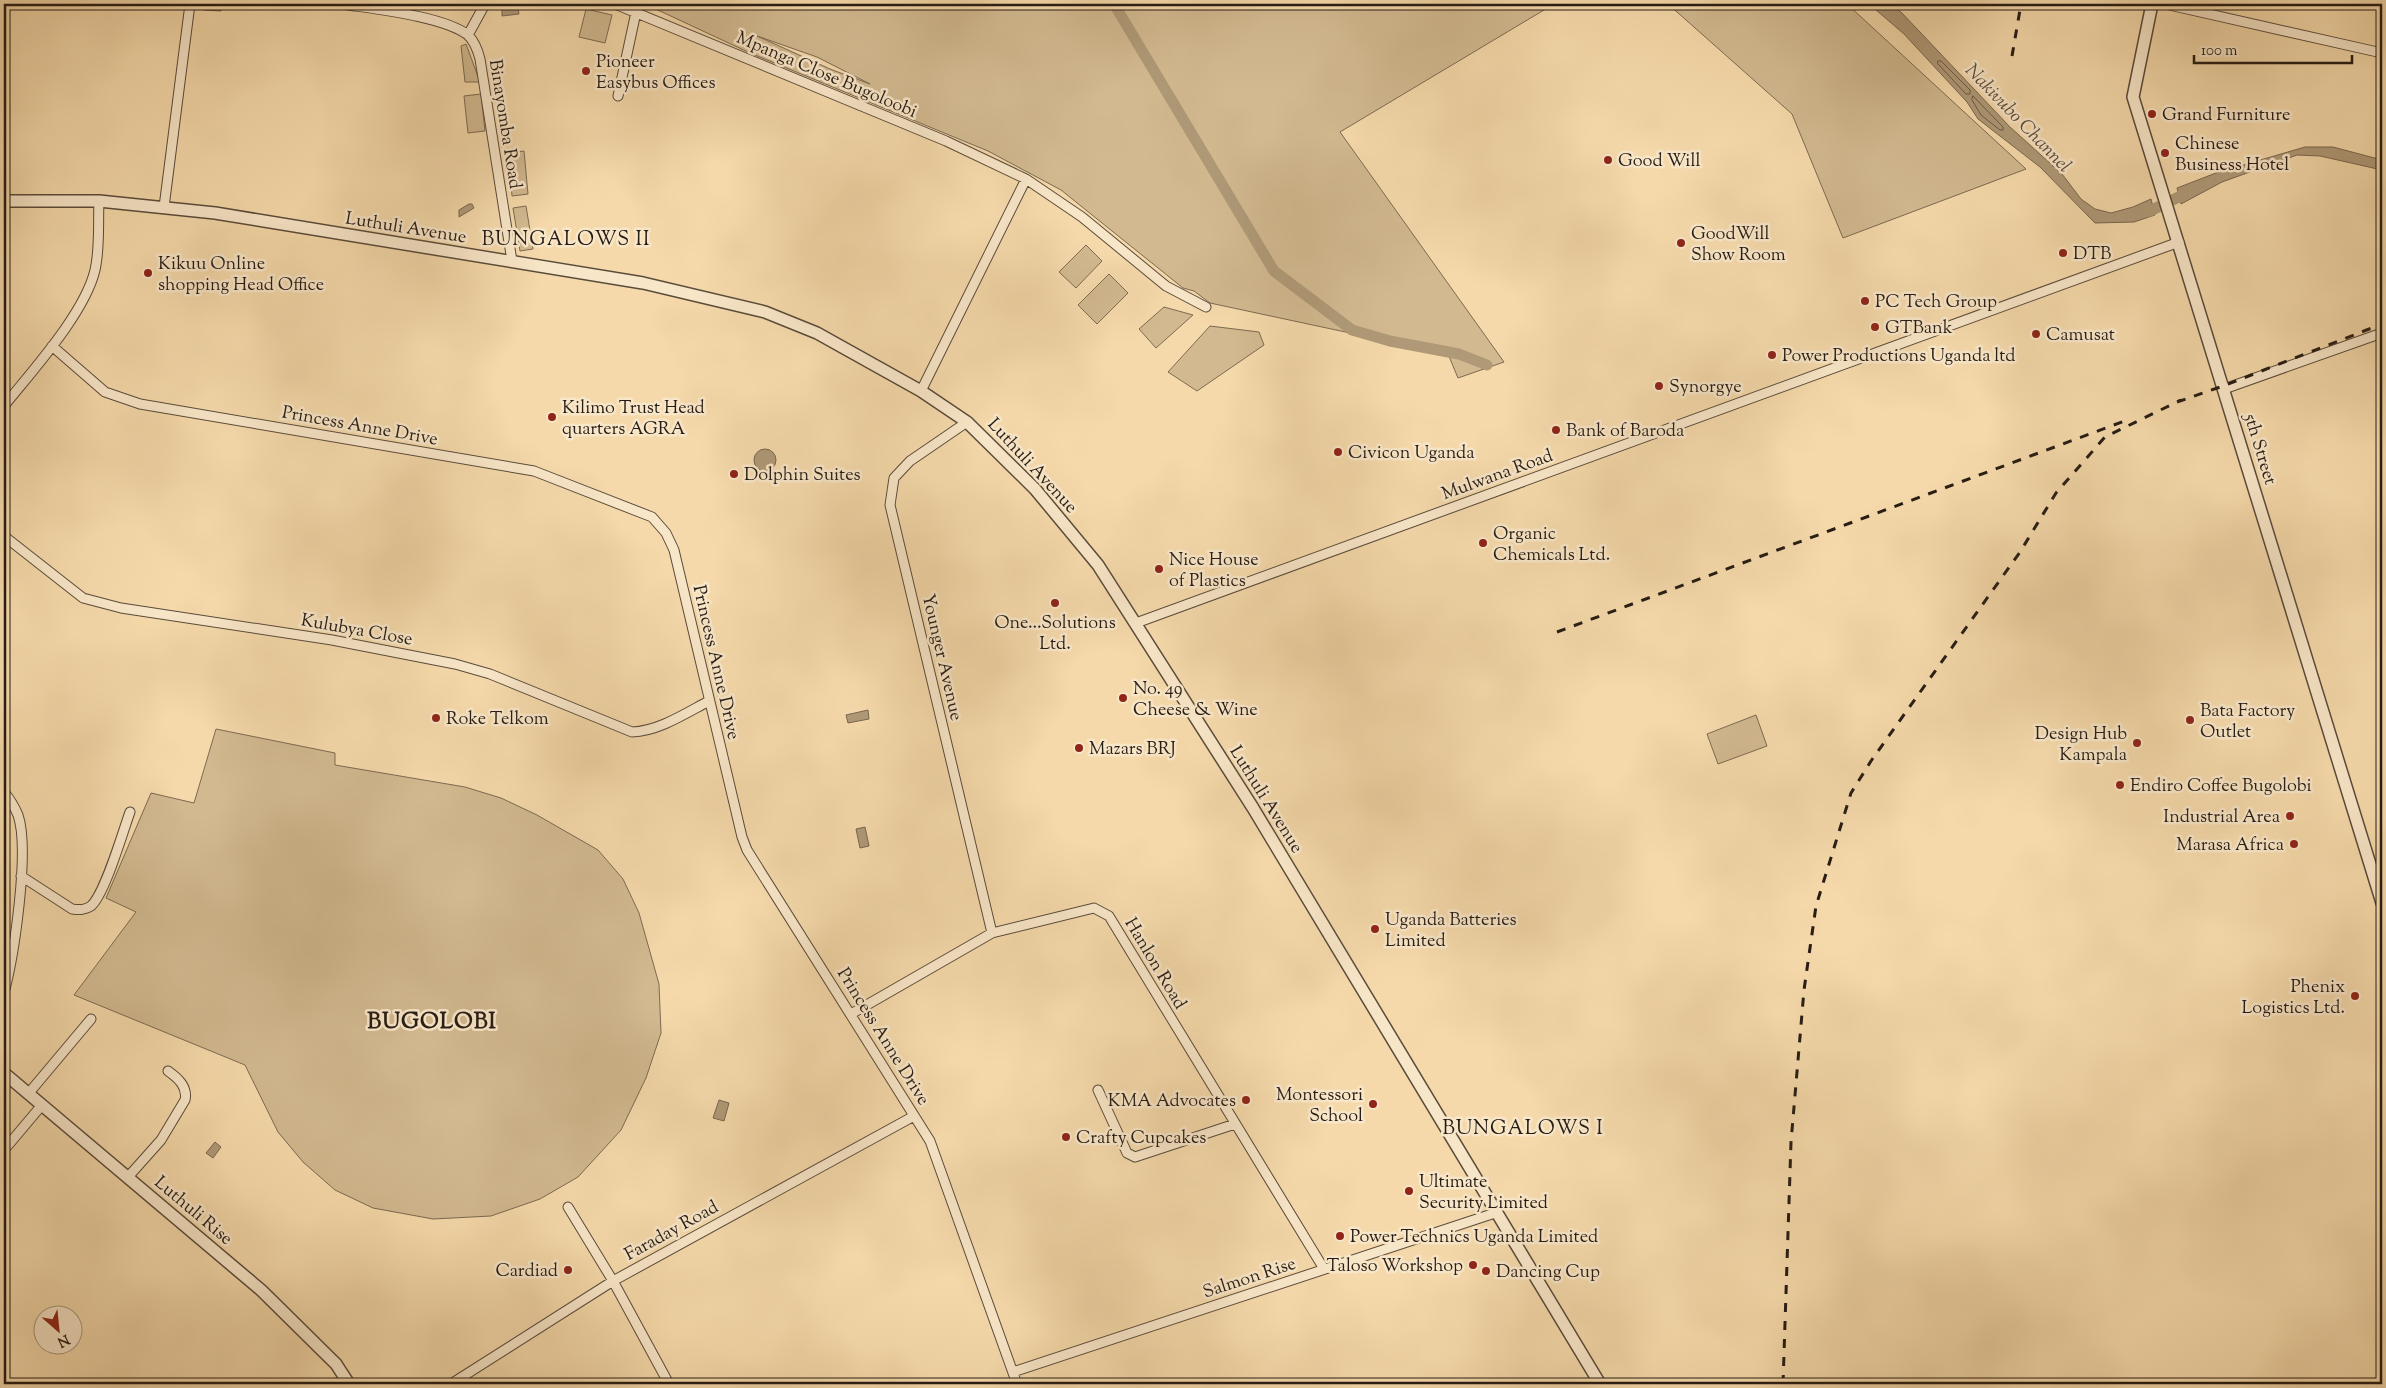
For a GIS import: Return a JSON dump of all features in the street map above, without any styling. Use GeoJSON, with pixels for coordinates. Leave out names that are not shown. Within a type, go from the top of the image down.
{"type":"FeatureCollection","features":[{"type":"Feature","properties":{"kind":"street"},"geometry":{"type":"LineString","coordinates":[[164,206],[190,4]]}},
{"type":"Feature","properties":{"kind":"street"},"geometry":{"type":"LineString","coordinates":[[342,4],[417,16],[468,35],[485,4]]}},
{"type":"Feature","properties":{"kind":"street","name":"Mpanga Close Bugoloobi"},"geometry":{"type":"LineString","coordinates":[[615,4],[946,141],[1026,179],[1082,217],[1166,286],[1206,307]]}},
{"type":"Feature","properties":{"kind":"street","name":"5th Street"},"geometry":{"type":"LineString","coordinates":[[2152,4],[2133,97],[2382,904]]}},
{"type":"Feature","properties":{"kind":"street"},"geometry":{"type":"LineString","coordinates":[[2165,4],[2382,53]]}},
{"type":"Feature","properties":{"kind":"street"},"geometry":{"type":"LineString","coordinates":[[618,96],[636,12]]}},
{"type":"Feature","properties":{"kind":"street","name":"Binayomba Road"},"geometry":{"type":"LineString","coordinates":[[468,35],[480,59],[512,261]]}},
{"type":"Feature","properties":{"kind":"street"},"geometry":{"type":"LineString","coordinates":[[921,391],[1026,179]]}},
{"type":"Feature","properties":{"kind":"street"},"geometry":{"type":"LineString","coordinates":[[4,406],[52,346],[79,307],[92,281],[96,268],[99,201]]}},
{"type":"Feature","properties":{"kind":"street","name":"Luthuli Avenue"},"geometry":{"type":"LineString","coordinates":[[4,202],[99,201],[164,206],[643,283],[765,312],[817,333],[921,391],[967,422],[1035,488],[1098,565],[1253,808],[1495,1213],[1600,1384]]}},
{"type":"Feature","properties":{"kind":"street","name":"Mulwana Road"},"geometry":{"type":"LineString","coordinates":[[1136,623],[2179,242]]}},
{"type":"Feature","properties":{"kind":"street"},"geometry":{"type":"LineString","coordinates":[[2224,389],[2382,332]]}},
{"type":"Feature","properties":{"kind":"street","name":"Princess Anne Drive"},"geometry":{"type":"LineString","coordinates":[[52,346],[105,392],[140,404],[534,471],[643,512],[660,525],[672,545],[710,701],[736,821],[747,850],[852,1014],[930,1141],[1017,1384]]}},
{"type":"Feature","properties":{"kind":"street","name":"Younger Avenue"},"geometry":{"type":"LineString","coordinates":[[967,422],[910,461],[894,478],[890,505],[992,934]]}},
{"type":"Feature","properties":{"kind":"street","name":"Kulubya Close"},"geometry":{"type":"LineString","coordinates":[[4,536],[83,598],[121,608],[332,640],[455,664],[490,674],[632,732],[644,732],[710,701]]}},
{"type":"Feature","properties":{"kind":"street"},"geometry":{"type":"LineString","coordinates":[[4,792],[18,816],[21,845],[21,876],[14,935],[4,993]]}},
{"type":"Feature","properties":{"kind":"street"},"geometry":{"type":"LineString","coordinates":[[21,876],[72,909],[82,910],[90,907],[96,901],[103,886],[130,812]]}},
{"type":"Feature","properties":{"kind":"street","name":"Hanlon Road"},"geometry":{"type":"LineString","coordinates":[[852,1014],[992,934],[1094,908],[1102,911],[1109,916],[1324,1269]]}},
{"type":"Feature","properties":{"kind":"street"},"geometry":{"type":"LineString","coordinates":[[28,1094],[91,1019]]}},
{"type":"Feature","properties":{"kind":"street"},"geometry":{"type":"LineString","coordinates":[[128,1176],[161,1140],[185,1100],[186,1093],[184,1087],[168,1071]]}},
{"type":"Feature","properties":{"kind":"street","name":"Luthuli Rise"},"geometry":{"type":"LineString","coordinates":[[4,1073],[261,1290],[336,1364],[349,1384]]}},
{"type":"Feature","properties":{"kind":"street"},"geometry":{"type":"LineString","coordinates":[[1098,1090],[1127,1153],[1135,1157],[1236,1124]]}},
{"type":"Feature","properties":{"kind":"street"},"geometry":{"type":"LineString","coordinates":[[4,1150],[42,1104]]}},
{"type":"Feature","properties":{"kind":"street","name":"Faraday Road"},"geometry":{"type":"LineString","coordinates":[[450,1384],[613,1282],[914,1116]]}},
{"type":"Feature","properties":{"kind":"street"},"geometry":{"type":"LineString","coordinates":[[568,1207],[613,1282],[669,1384]]}},
{"type":"Feature","properties":{"kind":"street","name":"Salmon Rise"},"geometry":{"type":"LineString","coordinates":[[1013,1372],[1495,1213]]}},
{"type":"Feature","properties":{"kind":"shaded area"},"geometry":{"type":"Polygon","coordinates":[[[645,4],[1554,4],[1340,132],[1504,362],[1458,378],[1448,354],[1210,303],[1194,291],[1183,288],[1061,190],[988,151],[750,53],[645,4]],[[757,36],[830,69],[870,84],[817,57],[757,36]]]}},
{"type":"Feature","properties":{"kind":"shaded area"},"geometry":{"type":"Polygon","coordinates":[[[1668,4],[1847,4],[2026,169],[1843,238],[1792,114],[1668,4]]]}},
{"type":"Feature","properties":{"kind":"shaded area"},"geometry":{"type":"Polygon","coordinates":[[[586,9],[612,15],[605,43],[579,37],[586,9]]]}},
{"type":"Feature","properties":{"kind":"shaded area"},"geometry":{"type":"Polygon","coordinates":[[[466,44],[480,82],[465,82],[461,46],[466,44]]]}},
{"type":"Feature","properties":{"kind":"shaded area"},"geometry":{"type":"Polygon","coordinates":[[[481,94],[485,131],[468,133],[464,96],[481,94]]]}},
{"type":"Feature","properties":{"kind":"shaded area"},"geometry":{"type":"Polygon","coordinates":[[[524,151],[528,194],[512,196],[508,153],[524,151]]]}},
{"type":"Feature","properties":{"kind":"shaded area"},"geometry":{"type":"Polygon","coordinates":[[[526,206],[533,249],[520,251],[513,208],[526,206]]]}},
{"type":"Feature","properties":{"kind":"shaded area"},"geometry":{"type":"Polygon","coordinates":[[[1086,245],[1102,261],[1076,288],[1059,272],[1086,245]]]}},
{"type":"Feature","properties":{"kind":"shaded area"},"geometry":{"type":"Polygon","coordinates":[[[1109,274],[1128,293],[1097,324],[1078,305],[1109,274]]]}},
{"type":"Feature","properties":{"kind":"shaded area"},"geometry":{"type":"Polygon","coordinates":[[[1164,307],[1193,315],[1156,348],[1139,329],[1164,307]]]}},
{"type":"Feature","properties":{"kind":"shaded area"},"geometry":{"type":"Polygon","coordinates":[[[1210,326],[1259,332],[1264,345],[1197,391],[1168,372],[1210,326]]]}},
{"type":"Feature","properties":{"kind":"shaded area"},"geometry":{"type":"Polygon","coordinates":[[[1756,715],[1767,746],[1718,764],[1707,734],[1756,715]]]}},
{"type":"Feature","properties":{"kind":"shaded area"},"geometry":{"type":"Polygon","coordinates":[[[216,729],[335,753],[335,765],[465,787],[501,798],[537,815],[598,850],[623,879],[639,913],[659,984],[661,1033],[646,1078],[621,1130],[578,1177],[540,1199],[491,1216],[433,1219],[373,1208],[335,1190],[303,1162],[278,1132],[245,1065],[74,995],[136,912],[106,898],[151,793],[194,803],[216,729]]]}},
{"type":"Feature","properties":{"kind":"water"},"geometry":{"type":"Polygon","coordinates":[[[204,4],[222,4],[221,11],[203,10],[204,4]]]}},
{"type":"Feature","properties":{"kind":"water"},"geometry":{"type":"Polygon","coordinates":[[[1869,4],[1889,4],[1901,12],[2010,127],[2062,174],[2081,199],[2095,209],[2111,213],[2133,207],[2151,199],[2155,215],[2134,222],[2095,223],[2040,167],[1978,119],[1967,102],[1904,34],[1869,4]]]}},
{"type":"Feature","properties":{"kind":"water"},"geometry":{"type":"Polygon","coordinates":[[[518,7],[519,14],[502,16],[502,9],[518,7]]]}},
{"type":"Feature","properties":{"kind":"water"},"geometry":{"type":"Polygon","coordinates":[[[2305,147],[2333,147],[2382,160],[2382,170],[2320,156],[2297,155],[2222,182],[2181,204],[2177,188],[2216,173],[2305,147]]]}},
{"type":"Feature","properties":{"kind":"water"},"geometry":{"type":"Polygon","coordinates":[[[472,204],[474,208],[459,217],[459,210],[472,204]]]}},
{"type":"Feature","properties":{"kind":"water"},"geometry":{"type":"Polygon","coordinates":[[[765,449],[773,452],[776,460],[773,468],[765,471],[757,468],[754,460],[757,452],[765,449]]]}},
{"type":"Feature","properties":{"kind":"water"},"geometry":{"type":"Polygon","coordinates":[[[868,710],[869,719],[848,723],[846,715],[868,710]]]}},
{"type":"Feature","properties":{"kind":"water"},"geometry":{"type":"Polygon","coordinates":[[[865,827],[869,846],[860,848],[856,829],[865,827]]]}},
{"type":"Feature","properties":{"kind":"water"},"geometry":{"type":"Polygon","coordinates":[[[719,1100],[729,1103],[724,1121],[713,1118],[719,1100]]]}},
{"type":"Feature","properties":{"kind":"water"},"geometry":{"type":"Polygon","coordinates":[[[215,1142],[221,1147],[213,1158],[206,1153],[215,1142]]]}},
{"type":"Feature","properties":{"kind":"waterway"},"geometry":{"type":"LineString","coordinates":[[1114,4],[1274,271],[1352,330],[1390,341],[1459,354],[1487,365]]}},
{"type":"Feature","properties":{"kind":"waterway"},"geometry":{"type":"LineString","coordinates":[[2139,213],[2150,211],[2193,190]]}},
{"type":"Feature","properties":{"kind":"railway"},"geometry":{"type":"LineString","coordinates":[[2012,56],[2021,4]]}},
{"type":"Feature","properties":{"kind":"railway"},"geometry":{"type":"LineString","coordinates":[[2177,402],[2382,324]]}},
{"type":"Feature","properties":{"kind":"railway"},"geometry":{"type":"LineString","coordinates":[[1783,1384],[1791,1142],[1804,990],[1816,906],[1851,793],[1871,761],[2020,552],[2056,493],[2105,437],[2181,400]]}},
{"type":"Feature","properties":{"kind":"railway"},"geometry":{"type":"LineString","coordinates":[[1557,632],[2130,419]]}},
{"type":"Feature","properties":{"kind":"place","name":"Pioneer Easybus Offices"},"geometry":{"type":"Point","coordinates":[586,71]}},
{"type":"Feature","properties":{"kind":"place","name":"Grand Furniture"},"geometry":{"type":"Point","coordinates":[2152,114]}},
{"type":"Feature","properties":{"kind":"place","name":"Chinese Business Hotel"},"geometry":{"type":"Point","coordinates":[2165,153]}},
{"type":"Feature","properties":{"kind":"place","name":"Good Will"},"geometry":{"type":"Point","coordinates":[1608,160]}},
{"type":"Feature","properties":{"kind":"place","name":"GoodWill Show Room"},"geometry":{"type":"Point","coordinates":[1681,243]}},
{"type":"Feature","properties":{"kind":"place","name":"DTB"},"geometry":{"type":"Point","coordinates":[2063,253]}},
{"type":"Feature","properties":{"kind":"place","name":"Kikuu Online shopping Head Office"},"geometry":{"type":"Point","coordinates":[148,273]}},
{"type":"Feature","properties":{"kind":"place","name":"PC Tech Group"},"geometry":{"type":"Point","coordinates":[1865,301]}},
{"type":"Feature","properties":{"kind":"place","name":"GTBank"},"geometry":{"type":"Point","coordinates":[1875,327]}},
{"type":"Feature","properties":{"kind":"place","name":"Camusat"},"geometry":{"type":"Point","coordinates":[2036,334]}},
{"type":"Feature","properties":{"kind":"place","name":"Power Productions Uganda ltd"},"geometry":{"type":"Point","coordinates":[1772,355]}},
{"type":"Feature","properties":{"kind":"place","name":"Synorgye"},"geometry":{"type":"Point","coordinates":[1659,386]}},
{"type":"Feature","properties":{"kind":"place","name":"Kilimo Trust Head quarters AGRA"},"geometry":{"type":"Point","coordinates":[552,417]}},
{"type":"Feature","properties":{"kind":"place","name":"Bank of Baroda"},"geometry":{"type":"Point","coordinates":[1556,430]}},
{"type":"Feature","properties":{"kind":"place","name":"Civicon Uganda"},"geometry":{"type":"Point","coordinates":[1338,452]}},
{"type":"Feature","properties":{"kind":"place","name":"Dolphin Suites"},"geometry":{"type":"Point","coordinates":[734,474]}},
{"type":"Feature","properties":{"kind":"place","name":"Organic Chemicals Ltd."},"geometry":{"type":"Point","coordinates":[1483,543]}},
{"type":"Feature","properties":{"kind":"place","name":"Nice House of Plastics"},"geometry":{"type":"Point","coordinates":[1159,569]}},
{"type":"Feature","properties":{"kind":"place","name":"One...Solutions Ltd."},"geometry":{"type":"Point","coordinates":[1055,603]}},
{"type":"Feature","properties":{"kind":"place","name":"No. 49 Cheese & Wine"},"geometry":{"type":"Point","coordinates":[1123,698]}},
{"type":"Feature","properties":{"kind":"place","name":"Roke Telkom"},"geometry":{"type":"Point","coordinates":[436,718]}},
{"type":"Feature","properties":{"kind":"place","name":"Bata Factory Outlet"},"geometry":{"type":"Point","coordinates":[2190,720]}},
{"type":"Feature","properties":{"kind":"place","name":"Design Hub Kampala"},"geometry":{"type":"Point","coordinates":[2137,743]}},
{"type":"Feature","properties":{"kind":"place","name":"Mazars BRJ"},"geometry":{"type":"Point","coordinates":[1079,748]}},
{"type":"Feature","properties":{"kind":"place","name":"Endiro Coffee Bugolobi"},"geometry":{"type":"Point","coordinates":[2120,785]}},
{"type":"Feature","properties":{"kind":"place","name":"Industrial Area"},"geometry":{"type":"Point","coordinates":[2290,816]}},
{"type":"Feature","properties":{"kind":"place","name":"Marasa Africa"},"geometry":{"type":"Point","coordinates":[2294,844]}},
{"type":"Feature","properties":{"kind":"place","name":"Uganda Batteries Limited"},"geometry":{"type":"Point","coordinates":[1375,929]}},
{"type":"Feature","properties":{"kind":"place","name":"Phenix Logistics Ltd."},"geometry":{"type":"Point","coordinates":[2355,996]}},
{"type":"Feature","properties":{"kind":"place","name":"KMA Advocates"},"geometry":{"type":"Point","coordinates":[1246,1100]}},
{"type":"Feature","properties":{"kind":"place","name":"Montessori School"},"geometry":{"type":"Point","coordinates":[1373,1104]}},
{"type":"Feature","properties":{"kind":"place","name":"Crafty Cupcakes"},"geometry":{"type":"Point","coordinates":[1066,1137]}},
{"type":"Feature","properties":{"kind":"place","name":"Ultimate Security Limited"},"geometry":{"type":"Point","coordinates":[1409,1191]}},
{"type":"Feature","properties":{"kind":"place","name":"Power Technics Uganda Limited"},"geometry":{"type":"Point","coordinates":[1340,1236]}},
{"type":"Feature","properties":{"kind":"place","name":"Taloso Workshop"},"geometry":{"type":"Point","coordinates":[1473,1265]}},
{"type":"Feature","properties":{"kind":"place","name":"Cardiad"},"geometry":{"type":"Point","coordinates":[568,1270]}},
{"type":"Feature","properties":{"kind":"place","name":"Dancing Cup"},"geometry":{"type":"Point","coordinates":[1486,1271]}},
{"type":"Feature","properties":{"kind":"district","name":"BUNGALOWS II"},"geometry":{"type":"Point","coordinates":[566,238]}},
{"type":"Feature","properties":{"kind":"district","name":"BUGOLOBI"},"geometry":{"type":"Point","coordinates":[432,1020]}},
{"type":"Feature","properties":{"kind":"district","name":"BUNGALOWS I"},"geometry":{"type":"Point","coordinates":[1523,1127]}},
{"type":"Feature","properties":{"kind":"water label","name":"Nakivubo Channel"},"geometry":{"type":"Point","coordinates":[2019,117]}}]}
